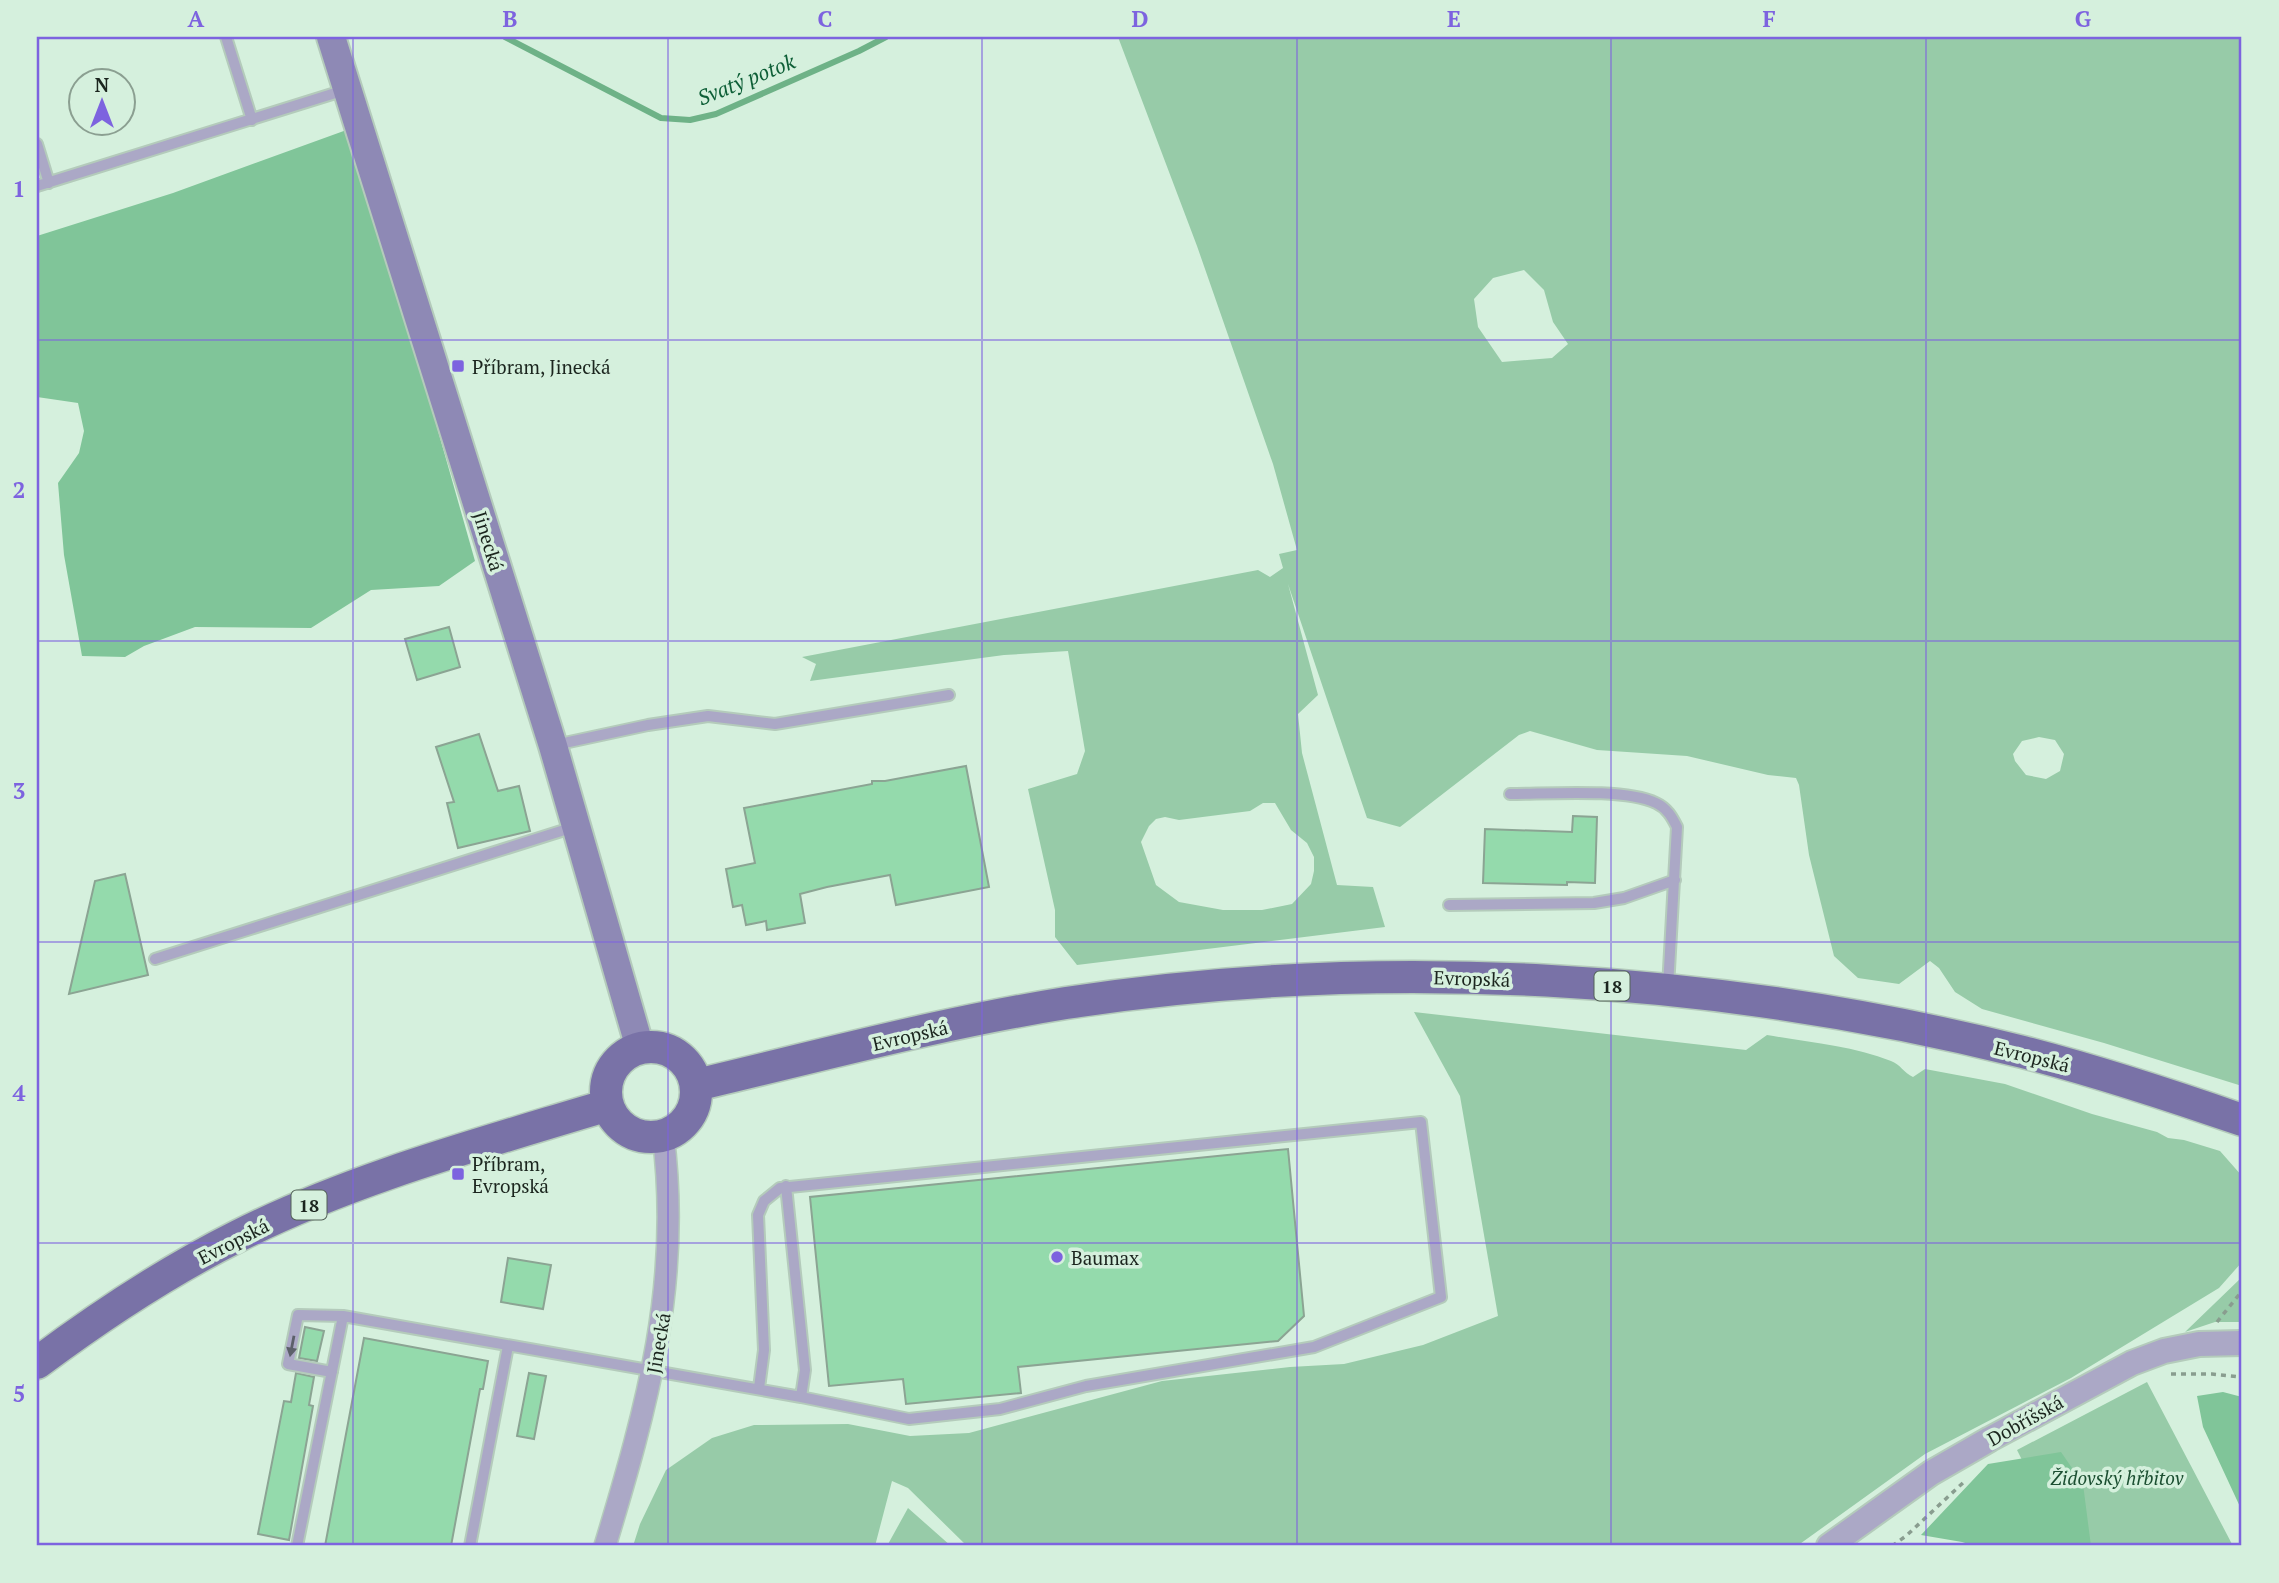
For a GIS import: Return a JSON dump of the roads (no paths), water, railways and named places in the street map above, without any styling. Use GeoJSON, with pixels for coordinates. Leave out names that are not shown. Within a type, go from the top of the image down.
{"type":"FeatureCollection","features":[{"type":"Feature","properties":{"kind":"main road","name":"Jinecká"},"geometry":{"type":"LineString","coordinates":[[331,37],[553,746],[640,1048]]}},
{"type":"Feature","properties":{"kind":"main road","name":"Evropská"},"geometry":{"type":"LineString","coordinates":[[696,1085],[970,1021],[1067,1003],[1171,990],[1314,979],[1399,976],[1483,978],[1668,990],[1783,1004],[2022,1052],[2155,1090],[2242,1120]]}},
{"type":"Feature","properties":{"kind":"main road"},"geometry":{"type":"LineString","coordinates":[[640,1048],[661,1048],[680,1057],[688,1065],[696,1085],[696,1096],[689,1116],[682,1124],[663,1135],[653,1136],[634,1133],[618,1122],[608,1105],[606,1094],[610,1074],[622,1058],[640,1048]]}},
{"type":"Feature","properties":{"kind":"main road","name":"Evropská"},"geometry":{"type":"LineString","coordinates":[[37,1363],[132,1297],[237,1236],[270,1221],[365,1182],[608,1105]]}},
{"type":"Feature","properties":{"kind":"street","name":"Jinecká"},"geometry":{"type":"LineString","coordinates":[[605,1546],[636,1443],[665,1304],[670,1214],[663,1135]]}},
{"type":"Feature","properties":{"kind":"street","name":"Dobříšská"},"geometry":{"type":"LineString","coordinates":[[1829,1546],[1931,1474],[1990,1439],[2132,1363],[2164,1350],[2199,1344],[2242,1343]]}},
{"type":"Feature","properties":{"kind":"lane"},"geometry":{"type":"LineString","coordinates":[[226,37],[252,120]]}},
{"type":"Feature","properties":{"kind":"lane"},"geometry":{"type":"LineString","coordinates":[[37,186],[346,90]]}},
{"type":"Feature","properties":{"kind":"lane"},"geometry":{"type":"LineString","coordinates":[[37,144],[49,183]]}},
{"type":"Feature","properties":{"kind":"lane"},"geometry":{"type":"LineString","coordinates":[[553,746],[648,725],[708,716],[775,724],[949,695]]}},
{"type":"Feature","properties":{"kind":"lane"},"geometry":{"type":"LineString","coordinates":[[1510,794],[1616,794],[1656,803],[1671,814],[1677,827],[1668,990]]}},
{"type":"Feature","properties":{"kind":"lane"},"geometry":{"type":"LineString","coordinates":[[155,959],[576,826]]}},
{"type":"Feature","properties":{"kind":"lane"},"geometry":{"type":"LineString","coordinates":[[1449,905],[1594,903],[1625,898],[1675,880]]}},
{"type":"Feature","properties":{"kind":"lane"},"geometry":{"type":"LineString","coordinates":[[332,1371],[288,1364],[298,1315],[343,1316],[759,1388],[909,1419],[1000,1409],[1086,1386],[1314,1347],[1441,1297],[1421,1122],[786,1186],[769,1195],[758,1215],[764,1350],[759,1388]]}},
{"type":"Feature","properties":{"kind":"lane"},"geometry":{"type":"LineString","coordinates":[[786,1186],[805,1370],[801,1397]]}},
{"type":"Feature","properties":{"kind":"lane"},"geometry":{"type":"LineString","coordinates":[[297,1546],[343,1316]]}},
{"type":"Feature","properties":{"kind":"lane"},"geometry":{"type":"LineString","coordinates":[[470,1546],[508,1346]]}},
{"type":"Feature","properties":{"kind":"waterway","name":"Svatý potok"},"geometry":{"type":"LineString","coordinates":[[505,37],[661,118],[690,120],[716,114],[886,37]]}},
{"type":"Feature","properties":{"kind":"place","name":"Příbram, Jinecká"},"geometry":{"type":"Point","coordinates":[458,366]}},
{"type":"Feature","properties":{"kind":"place","name":"Příbram, Evropská"},"geometry":{"type":"Point","coordinates":[458,1174]}},
{"type":"Feature","properties":{"kind":"place","name":"Baumax"},"geometry":{"type":"Point","coordinates":[1057,1257]}},
{"type":"Feature","properties":{"kind":"park label","name":"Židovský hřbitov"},"geometry":{"type":"Point","coordinates":[2117,1477]}}]}
